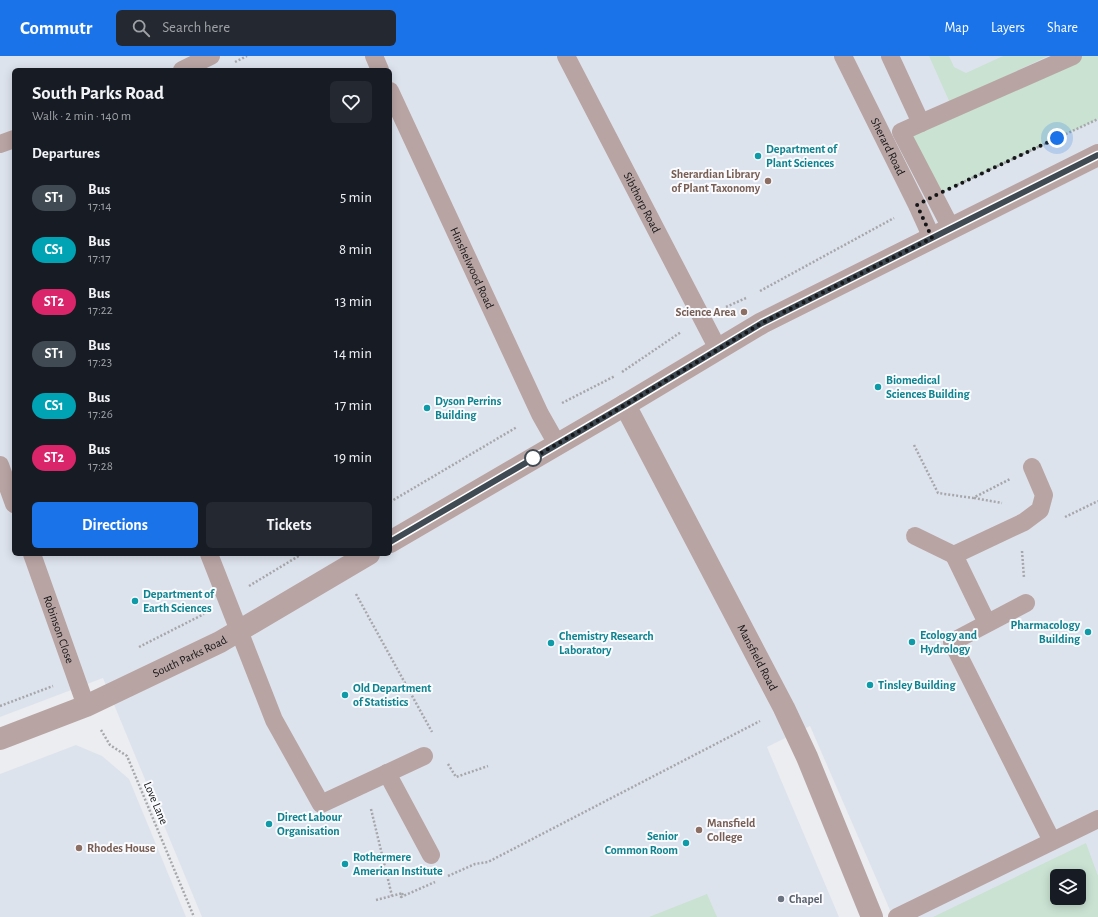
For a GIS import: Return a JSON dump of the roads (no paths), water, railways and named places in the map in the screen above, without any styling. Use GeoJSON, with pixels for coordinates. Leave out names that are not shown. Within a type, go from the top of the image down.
{"type":"FeatureCollection","features":[{"type":"Feature","properties":{"kind":"street"},"geometry":{"type":"LineString","coordinates":[[392,541],[762,323],[1098,155]]}},
{"type":"Feature","properties":{"kind":"street","name":"Mansfield Road"},"geometry":{"type":"LineString","coordinates":[[625,405],[784,708],[807,757],[872,917]]}},
{"type":"Feature","properties":{"kind":"street","name":"South Parks Road"},"geometry":{"type":"LineString","coordinates":[[0,738],[86,706],[220,642],[366,556]]}},
{"type":"Feature","properties":{"kind":"lane"},"geometry":{"type":"LineString","coordinates":[[186,68],[211,56]]}},
{"type":"Feature","properties":{"kind":"lane"},"geometry":{"type":"LineString","coordinates":[[374,56],[379,68]]}},
{"type":"Feature","properties":{"kind":"lane","name":"Sibthorp Road"},"geometry":{"type":"LineString","coordinates":[[566,56],[718,349]]}},
{"type":"Feature","properties":{"kind":"lane","name":"Sherard Road"},"geometry":{"type":"LineString","coordinates":[[843,56],[917,205],[942,233]]}},
{"type":"Feature","properties":{"kind":"lane"},"geometry":{"type":"LineString","coordinates":[[890,56],[921,123]]}},
{"type":"Feature","properties":{"kind":"lane"},"geometry":{"type":"LineString","coordinates":[[942,233],[934,196],[901,132],[1073,56]]}},
{"type":"Feature","properties":{"kind":"lane","name":"Hinshelwood Road"},"geometry":{"type":"LineString","coordinates":[[392,95],[540,414],[556,444]]}},
{"type":"Feature","properties":{"kind":"lane"},"geometry":{"type":"LineString","coordinates":[[0,144],[12,140]]}},
{"type":"Feature","properties":{"kind":"lane"},"geometry":{"type":"LineString","coordinates":[[0,465],[12,498]]}},
{"type":"Feature","properties":{"kind":"lane"},"geometry":{"type":"LineString","coordinates":[[954,555],[1024,522],[1040,510],[1044,496],[1032,468]]}},
{"type":"Feature","properties":{"kind":"lane"},"geometry":{"type":"LineString","coordinates":[[915,536],[954,555],[987,623]]}},
{"type":"Feature","properties":{"kind":"lane","name":"Robinson Close"},"geometry":{"type":"LineString","coordinates":[[33,556],[86,706]]}},
{"type":"Feature","properties":{"kind":"lane"},"geometry":{"type":"LineString","coordinates":[[210,556],[274,720],[321,804],[424,756]]}},
{"type":"Feature","properties":{"kind":"lane"},"geometry":{"type":"LineString","coordinates":[[1026,603],[952,642],[1052,841]]}},
{"type":"Feature","properties":{"kind":"lane"},"geometry":{"type":"LineString","coordinates":[[387,773],[431,854]]}},
{"type":"Feature","properties":{"kind":"lane"},"geometry":{"type":"LineString","coordinates":[[897,917],[1098,818]]}},
{"type":"Feature","properties":{"kind":"place","name":"Department of Plant Sciences"},"geometry":{"type":"Point","coordinates":[758,156]}},
{"type":"Feature","properties":{"kind":"place","name":"Sherardian Library of Plant Taxonomy"},"geometry":{"type":"Point","coordinates":[768,181]}},
{"type":"Feature","properties":{"kind":"place","name":"Science Area"},"geometry":{"type":"Point","coordinates":[744,312]}},
{"type":"Feature","properties":{"kind":"place","name":"Biomedical Sciences Building"},"geometry":{"type":"Point","coordinates":[878,387]}},
{"type":"Feature","properties":{"kind":"place","name":"Dyson Perrins Building"},"geometry":{"type":"Point","coordinates":[427,408]}},
{"type":"Feature","properties":{"kind":"place","name":"Department of Earth Sciences"},"geometry":{"type":"Point","coordinates":[135,601]}},
{"type":"Feature","properties":{"kind":"place","name":"Pharmacology Building"},"geometry":{"type":"Point","coordinates":[1088,632]}},
{"type":"Feature","properties":{"kind":"place","name":"Ecology and Hydrology"},"geometry":{"type":"Point","coordinates":[912,642]}},
{"type":"Feature","properties":{"kind":"place","name":"Chemistry Research Laboratory"},"geometry":{"type":"Point","coordinates":[551,643]}},
{"type":"Feature","properties":{"kind":"place","name":"Tinsley Building"},"geometry":{"type":"Point","coordinates":[870,685]}},
{"type":"Feature","properties":{"kind":"place","name":"Old Department of Statistics"},"geometry":{"type":"Point","coordinates":[345,695]}},
{"type":"Feature","properties":{"kind":"place","name":"Direct Labour Organisation"},"geometry":{"type":"Point","coordinates":[269,824]}},
{"type":"Feature","properties":{"kind":"place","name":"Mansfield College"},"geometry":{"type":"Point","coordinates":[699,830]}},
{"type":"Feature","properties":{"kind":"place","name":"Senior Common Room"},"geometry":{"type":"Point","coordinates":[686,843]}},
{"type":"Feature","properties":{"kind":"place","name":"Rhodes House"},"geometry":{"type":"Point","coordinates":[79,848]}},
{"type":"Feature","properties":{"kind":"place","name":"Rothermere American Institute"},"geometry":{"type":"Point","coordinates":[345,864]}},
{"type":"Feature","properties":{"kind":"place","name":"Chapel"},"geometry":{"type":"Point","coordinates":[781,899]}}]}
